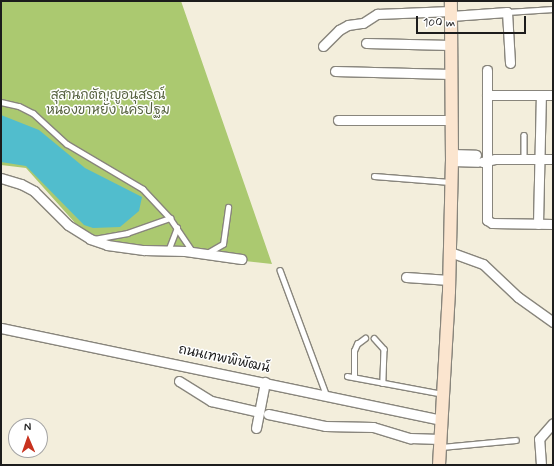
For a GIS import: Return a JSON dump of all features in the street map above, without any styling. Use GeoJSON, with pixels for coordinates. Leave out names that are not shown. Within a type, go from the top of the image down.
{"type":"FeatureCollection","features":[{"type":"Feature","properties":{"kind":"main road"},"geometry":{"type":"LineString","coordinates":[[439,465],[449,280],[452,182],[451,9]]}},
{"type":"Feature","properties":{"kind":"street"},"geometry":{"type":"LineString","coordinates":[[323,46],[339,30],[348,25],[363,23],[377,14],[451,9],[507,12],[510,62]]}},
{"type":"Feature","properties":{"kind":"street"},"geometry":{"type":"LineString","coordinates":[[366,43],[451,45]]}},
{"type":"Feature","properties":{"kind":"street"},"geometry":{"type":"LineString","coordinates":[[487,70],[483,159],[487,216],[489,222],[553,224]]}},
{"type":"Feature","properties":{"kind":"street"},"geometry":{"type":"LineString","coordinates":[[335,71],[451,74]]}},
{"type":"Feature","properties":{"kind":"street"},"geometry":{"type":"LineString","coordinates":[[487,95],[553,95]]}},
{"type":"Feature","properties":{"kind":"street"},"geometry":{"type":"LineString","coordinates":[[538,224],[541,95]]}},
{"type":"Feature","properties":{"kind":"street"},"geometry":{"type":"LineString","coordinates":[[338,120],[452,120]]}},
{"type":"Feature","properties":{"kind":"street"},"geometry":{"type":"LineString","coordinates":[[452,158],[553,160]]}},
{"type":"Feature","properties":{"kind":"street"},"geometry":{"type":"LineString","coordinates":[[1,178],[21,184],[34,191],[68,225],[90,239],[114,246],[241,259]]}},
{"type":"Feature","properties":{"kind":"street"},"geometry":{"type":"LineString","coordinates":[[450,252],[483,264],[518,297],[553,322]]}},
{"type":"Feature","properties":{"kind":"street"},"geometry":{"type":"LineString","coordinates":[[406,276],[449,280]]}},
{"type":"Feature","properties":{"kind":"street","name":"ถนนเทพพิพัฒน์"},"geometry":{"type":"LineString","coordinates":[[1,328],[326,394],[441,420]]}},
{"type":"Feature","properties":{"kind":"street"},"geometry":{"type":"LineString","coordinates":[[179,381],[211,400],[264,413],[325,426],[373,427],[410,438],[439,443]]}},
{"type":"Feature","properties":{"kind":"street"},"geometry":{"type":"LineString","coordinates":[[256,428],[264,413],[265,382]]}},
{"type":"Feature","properties":{"kind":"street"},"geometry":{"type":"LineString","coordinates":[[541,465],[539,439],[553,423]]}},
{"type":"Feature","properties":{"kind":"lane"},"geometry":{"type":"LineString","coordinates":[[507,12],[553,9]]}},
{"type":"Feature","properties":{"kind":"lane"},"geometry":{"type":"LineString","coordinates":[[1,102],[19,106],[33,113],[67,144],[143,189],[170,218],[197,254],[215,250],[223,244],[228,207]]}},
{"type":"Feature","properties":{"kind":"lane"},"geometry":{"type":"LineString","coordinates":[[524,135],[524,159]]}},
{"type":"Feature","properties":{"kind":"lane"},"geometry":{"type":"LineString","coordinates":[[374,176],[452,182]]}},
{"type":"Feature","properties":{"kind":"lane"},"geometry":{"type":"LineString","coordinates":[[90,239],[127,232],[170,218]]}},
{"type":"Feature","properties":{"kind":"lane"},"geometry":{"type":"LineString","coordinates":[[168,251],[177,228]]}},
{"type":"Feature","properties":{"kind":"lane"},"geometry":{"type":"LineString","coordinates":[[280,270],[326,394]]}},
{"type":"Feature","properties":{"kind":"lane"},"geometry":{"type":"LineString","coordinates":[[354,376],[352,363],[357,344],[365,338]]}},
{"type":"Feature","properties":{"kind":"lane"},"geometry":{"type":"LineString","coordinates":[[374,338],[384,349],[385,367],[383,383]]}},
{"type":"Feature","properties":{"kind":"lane"},"geometry":{"type":"LineString","coordinates":[[347,376],[354,376],[443,394]]}},
{"type":"Feature","properties":{"kind":"lane"},"geometry":{"type":"LineString","coordinates":[[439,443],[516,440]]}},
{"type":"Feature","properties":{"kind":"green space","name":"สุสานกตัญญูอนุสรณ์ หนองขาหยั่ง นครปฐม"},"geometry":{"type":"Polygon","coordinates":[[[1,1],[181,1],[272,264],[139,249],[106,243],[84,233],[26,168],[1,165],[1,1]]]}},
{"type":"Feature","properties":{"kind":"water"},"geometry":{"type":"Polygon","coordinates":[[[1,115],[39,130],[85,168],[142,197],[139,211],[120,227],[93,228],[84,225],[26,166],[1,162],[1,115]]]}}]}
